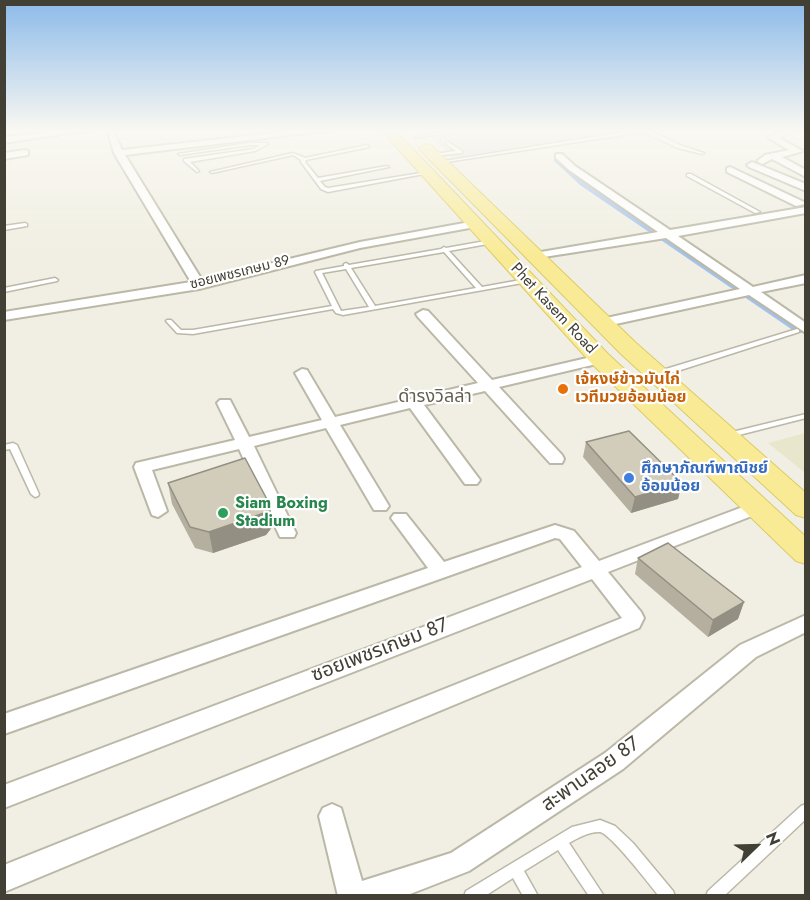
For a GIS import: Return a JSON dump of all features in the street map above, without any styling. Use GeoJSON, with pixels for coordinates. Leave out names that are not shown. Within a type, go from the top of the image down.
{"type":"FeatureCollection","features":[{"type":"Feature","properties":{"kind":"main road","name":"Phet Kasem Road"},"geometry":{"type":"LineString","coordinates":[[445,172],[475,224],[526,281],[652,410],[806,554]]}},
{"type":"Feature","properties":{"kind":"main road","name":"Phet Kasem Road"},"geometry":{"type":"LineString","coordinates":[[451,172],[656,375],[798,502]]}},
{"type":"Feature","properties":{"kind":"main road"},"geometry":{"type":"LineString","coordinates":[[652,410],[685,401]]}},
{"type":"Feature","properties":{"kind":"main road"},"geometry":{"type":"LineString","coordinates":[[756,508],[798,502]]}},
{"type":"Feature","properties":{"kind":"street"},"geometry":{"type":"LineString","coordinates":[[131,172],[199,285]]}},
{"type":"Feature","properties":{"kind":"street"},"geometry":{"type":"LineString","coordinates":[[578,172],[801,330]]}},
{"type":"Feature","properties":{"kind":"street"},"geometry":{"type":"LineString","coordinates":[[734,172],[804,206]]}},
{"type":"Feature","properties":{"kind":"street"},"geometry":{"type":"LineString","coordinates":[[775,172],[806,188]]}},
{"type":"Feature","properties":{"kind":"street"},"geometry":{"type":"LineString","coordinates":[[535,257],[804,206]]}},
{"type":"Feature","properties":{"kind":"street"},"geometry":{"type":"LineString","coordinates":[[726,217],[804,206]]}},
{"type":"Feature","properties":{"kind":"street","name":"ซอยเพชรเกษม 89"},"geometry":{"type":"LineString","coordinates":[[4,316],[199,285],[360,245],[475,224]]}},
{"type":"Feature","properties":{"kind":"street"},"geometry":{"type":"LineString","coordinates":[[602,323],[806,279]]}},
{"type":"Feature","properties":{"kind":"street"},"geometry":{"type":"LineString","coordinates":[[423,314],[556,459]]}},
{"type":"Feature","properties":{"kind":"street"},"geometry":{"type":"LineString","coordinates":[[158,511],[142,467],[600,359]]}},
{"type":"Feature","properties":{"kind":"street"},"geometry":{"type":"LineString","coordinates":[[302,373],[380,506]]}},
{"type":"Feature","properties":{"kind":"street"},"geometry":{"type":"LineString","coordinates":[[225,403],[287,533]]}},
{"type":"Feature","properties":{"kind":"street"},"geometry":{"type":"LineString","coordinates":[[414,403],[471,480]]}},
{"type":"Feature","properties":{"kind":"street","name":"ซอยเพชรเกษม 87"},"geometry":{"type":"LineString","coordinates":[[4,797],[592,569],[756,508]]}},
{"type":"Feature","properties":{"kind":"street"},"geometry":{"type":"LineString","coordinates":[[400,518],[441,572]]}},
{"type":"Feature","properties":{"kind":"street"},"geometry":{"type":"LineString","coordinates":[[4,724],[555,531],[567,535],[592,569],[623,602],[634,618],[633,622],[4,879]]}},
{"type":"Feature","properties":{"kind":"street","name":"สะพานลอย 87"},"geometry":{"type":"LineString","coordinates":[[357,896],[429,875],[460,862],[614,761],[748,651],[806,623]]}},
{"type":"Feature","properties":{"kind":"street"},"geometry":{"type":"LineString","coordinates":[[333,816],[352,896]]}},
{"type":"Feature","properties":{"kind":"lane"},"geometry":{"type":"LineString","coordinates":[[311,172],[328,190],[338,190],[394,172]]}},
{"type":"Feature","properties":{"kind":"lane"},"geometry":{"type":"LineString","coordinates":[[317,180],[360,172]]}},
{"type":"Feature","properties":{"kind":"lane"},"geometry":{"type":"LineString","coordinates":[[689,176],[757,212]]}},
{"type":"Feature","properties":{"kind":"lane"},"geometry":{"type":"LineString","coordinates":[[4,228],[25,225]]}},
{"type":"Feature","properties":{"kind":"lane"},"geometry":{"type":"LineString","coordinates":[[491,242],[346,265],[318,272],[336,307],[342,313],[526,281]]}},
{"type":"Feature","properties":{"kind":"lane"},"geometry":{"type":"LineString","coordinates":[[444,249],[480,289]]}},
{"type":"Feature","properties":{"kind":"lane"},"geometry":{"type":"LineString","coordinates":[[346,265],[373,308]]}},
{"type":"Feature","properties":{"kind":"lane"},"geometry":{"type":"LineString","coordinates":[[4,290],[55,280]]}},
{"type":"Feature","properties":{"kind":"lane"},"geometry":{"type":"LineString","coordinates":[[169,321],[179,332],[194,332],[336,307]]}},
{"type":"Feature","properties":{"kind":"lane"},"geometry":{"type":"LineString","coordinates":[[656,375],[801,330]]}},
{"type":"Feature","properties":{"kind":"lane"},"geometry":{"type":"LineString","coordinates":[[724,437],[806,416]]}},
{"type":"Feature","properties":{"kind":"lane"},"geometry":{"type":"LineString","coordinates":[[4,448],[13,445],[35,494]]}},
{"type":"Feature","properties":{"kind":"lane"},"geometry":{"type":"LineString","coordinates":[[713,896],[806,810]]}},
{"type":"Feature","properties":{"kind":"lane"},"geometry":{"type":"LineString","coordinates":[[471,896],[577,831],[600,826],[610,830],[668,896]]}},
{"type":"Feature","properties":{"kind":"lane"},"geometry":{"type":"LineString","coordinates":[[560,841],[597,896]]}},
{"type":"Feature","properties":{"kind":"lane"},"geometry":{"type":"LineString","coordinates":[[515,869],[531,896]]}},
{"type":"Feature","properties":{"kind":"shaded area"},"geometry":{"type":"Polygon","coordinates":[[[806,433],[805,473],[768,443],[806,433]]]}},
{"type":"Feature","properties":{"kind":"building"},"geometry":{"type":"Polygon","coordinates":[[[629,431],[682,483],[635,497],[586,442],[629,431]]]}},
{"type":"Feature","properties":{"kind":"building"},"geometry":{"type":"Polygon","coordinates":[[[245,458],[270,505],[264,513],[209,532],[190,527],[168,483],[245,458]]]}},
{"type":"Feature","properties":{"kind":"building"},"geometry":{"type":"Polygon","coordinates":[[[668,543],[744,602],[713,620],[638,558],[668,543]]]}},
{"type":"Feature","properties":{"kind":"waterway"},"geometry":{"type":"LineString","coordinates":[[571,172],[583,183],[802,330]]}},
{"type":"Feature","properties":{"kind":"place","name":"เจ้หงษ์ข้าวมันไก่ เวทีมวยอ้อมน้อย"},"geometry":{"type":"Point","coordinates":[563,389]}},
{"type":"Feature","properties":{"kind":"place","name":"ศึกษาภัณฑ์พาณิชย์ อ้อมน้อย"},"geometry":{"type":"Point","coordinates":[629,478]}},
{"type":"Feature","properties":{"kind":"place","name":"Siam Boxing Stadium"},"geometry":{"type":"Point","coordinates":[223,513]}},
{"type":"Feature","properties":{"kind":"district","name":"ดำรงวิลล่า"},"geometry":{"type":"Point","coordinates":[435,398]}}]}
